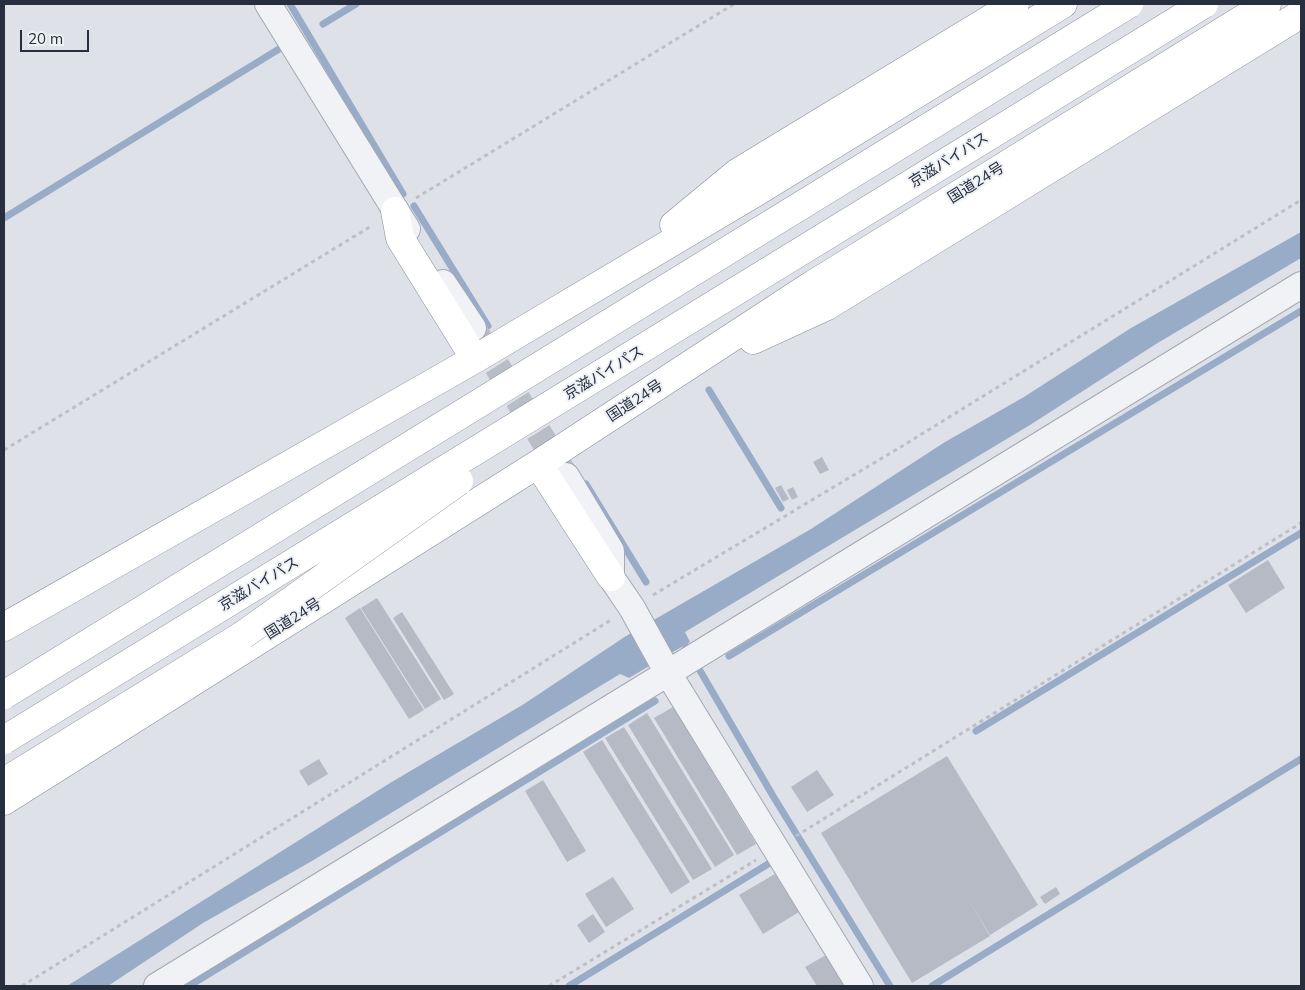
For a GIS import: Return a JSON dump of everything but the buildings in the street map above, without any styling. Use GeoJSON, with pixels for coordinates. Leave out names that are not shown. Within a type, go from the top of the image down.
{"type":"FeatureCollection","features":[{"type":"Feature","properties":{"kind":"highway"},"geometry":{"type":"LineString","coordinates":[[606,282],[737,173],[1015,4]]}},
{"type":"Feature","properties":{"kind":"highway"},"geometry":{"type":"LineString","coordinates":[[4,626],[475,359],[606,282],[1063,4]]}},
{"type":"Feature","properties":{"kind":"highway"},"geometry":{"type":"LineString","coordinates":[[4,694],[1130,4]]}},
{"type":"Feature","properties":{"kind":"highway","name":"京滋バイパス"},"geometry":{"type":"LineString","coordinates":[[4,740],[1204,4]]}},
{"type":"Feature","properties":{"kind":"highway","name":"国道24号"},"geometry":{"type":"LineString","coordinates":[[4,801],[538,464],[812,285],[1142,79],[1267,4]]}},
{"type":"Feature","properties":{"kind":"highway"},"geometry":{"type":"LineString","coordinates":[[670,378],[827,306],[1301,14]]}},
{"type":"Feature","properties":{"kind":"highway"},"geometry":{"type":"LineString","coordinates":[[396,211],[400,238],[475,359]]}},
{"type":"Feature","properties":{"kind":"highway"},"geometry":{"type":"LineString","coordinates":[[4,782],[243,635],[654,342]]}},
{"type":"Feature","properties":{"kind":"highway"},"geometry":{"type":"LineString","coordinates":[[538,464],[612,577]]}},
{"type":"Feature","properties":{"kind":"highway"},"geometry":{"type":"LineString","coordinates":[[4,683],[204,572]]}},
{"type":"Feature","properties":{"kind":"street"},"geometry":{"type":"LineString","coordinates":[[268,4],[396,211],[473,328]]}},
{"type":"Feature","properties":{"kind":"street"},"geometry":{"type":"LineString","coordinates":[[156,986],[1301,285]]}},
{"type":"Feature","properties":{"kind":"street"},"geometry":{"type":"LineString","coordinates":[[566,476],[612,551],[612,577],[674,670],[776,848],[860,986]]}},
{"type":"Feature","properties":{"kind":"path"},"geometry":{"type":"LineString","coordinates":[[4,450],[734,4]]}},
{"type":"Feature","properties":{"kind":"path"},"geometry":{"type":"LineString","coordinates":[[22,986],[635,613],[1301,200]]}},
{"type":"Feature","properties":{"kind":"path"},"geometry":{"type":"LineString","coordinates":[[810,827],[1301,524]]}},
{"type":"Feature","properties":{"kind":"path"},"geometry":{"type":"LineString","coordinates":[[549,986],[776,848]]}},
{"type":"Feature","properties":{"kind":"water"},"geometry":{"type":"Polygon","coordinates":[[[1301,232],[1301,258],[1156,344],[1030,425],[685,632],[690,642],[629,678],[620,674],[312,861],[203,923],[108,986],[67,986],[390,783],[524,704],[626,636],[811,529],[945,442],[1024,397],[1131,328],[1301,232]]]}},
{"type":"Feature","properties":{"kind":"waterway"},"geometry":{"type":"LineString","coordinates":[[290,4],[403,194]]}},
{"type":"Feature","properties":{"kind":"waterway"},"geometry":{"type":"LineString","coordinates":[[323,24],[356,4]]}},
{"type":"Feature","properties":{"kind":"waterway"},"geometry":{"type":"LineString","coordinates":[[4,218],[279,49]]}},
{"type":"Feature","properties":{"kind":"waterway"},"geometry":{"type":"LineString","coordinates":[[414,206],[488,326]]}},
{"type":"Feature","properties":{"kind":"waterway"},"geometry":{"type":"LineString","coordinates":[[729,656],[1301,311]]}},
{"type":"Feature","properties":{"kind":"waterway"},"geometry":{"type":"LineString","coordinates":[[709,390],[781,508]]}},
{"type":"Feature","properties":{"kind":"waterway"},"geometry":{"type":"LineString","coordinates":[[586,484],[646,582]]}},
{"type":"Feature","properties":{"kind":"waterway"},"geometry":{"type":"LineString","coordinates":[[976,731],[1301,533]]}},
{"type":"Feature","properties":{"kind":"waterway"},"geometry":{"type":"LineString","coordinates":[[681,638],[773,796],[890,986]]}},
{"type":"Feature","properties":{"kind":"waterway"},"geometry":{"type":"LineString","coordinates":[[189,986],[655,701]]}},
{"type":"Feature","properties":{"kind":"waterway"},"geometry":{"type":"LineString","coordinates":[[932,986],[1301,759]]}},
{"type":"Feature","properties":{"kind":"waterway"},"geometry":{"type":"LineString","coordinates":[[569,986],[773,861]]}},
{"type":"Feature","properties":{"kind":"tunnel"},"geometry":{"type":"LineString","coordinates":[[476,333],[564,473]]}}]}
